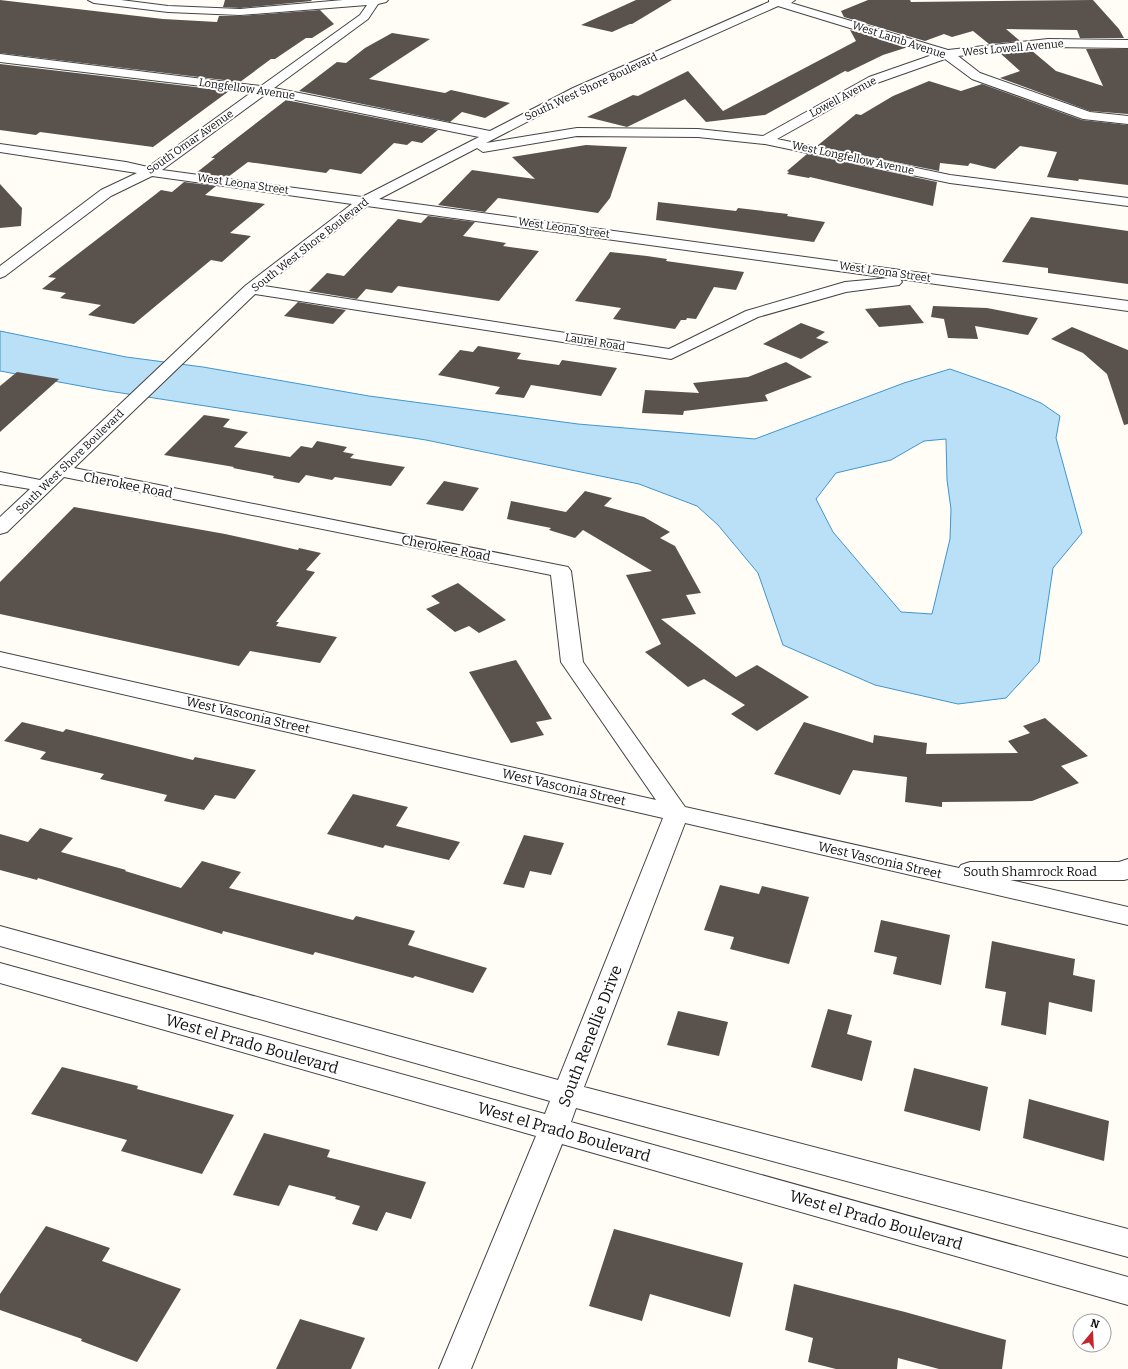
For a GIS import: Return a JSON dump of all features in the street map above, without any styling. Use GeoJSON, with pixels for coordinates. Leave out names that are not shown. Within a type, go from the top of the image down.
{"type":"FeatureCollection","features":[{"type":"Feature","properties":{"kind":"street"},"geometry":{"type":"LineString","coordinates":[[94,0],[168,8],[240,12],[378,1]]}},
{"type":"Feature","properties":{"kind":"street","name":"West Lamb Avenue"},"geometry":{"type":"LineString","coordinates":[[779,0],[947,54],[976,76],[1088,116],[1128,120]]}},
{"type":"Feature","properties":{"kind":"street","name":"South West Shore Boulevard"},"geometry":{"type":"LineString","coordinates":[[0,528],[251,289],[365,201],[578,91],[779,0]]}},
{"type":"Feature","properties":{"kind":"street","name":"South Omar Avenue"},"geometry":{"type":"LineString","coordinates":[[0,273],[106,193],[150,172],[265,90],[364,17],[378,1]]}},
{"type":"Feature","properties":{"kind":"street","name":"West Lowell Avenue"},"geometry":{"type":"LineString","coordinates":[[947,54],[1048,43],[1128,44]]}},
{"type":"Feature","properties":{"kind":"street","name":"Lowell Avenue"},"geometry":{"type":"LineString","coordinates":[[765,140],[872,80],[947,54]]}},
{"type":"Feature","properties":{"kind":"street","name":"Longfellow Avenue"},"geometry":{"type":"LineString","coordinates":[[0,58],[265,90],[491,135]]}},
{"type":"Feature","properties":{"kind":"street","name":"West Longfellow Avenue"},"geometry":{"type":"LineString","coordinates":[[536,113],[552,123],[577,132]]}},
{"type":"Feature","properties":{"kind":"street","name":"West Longfellow Avenue"},"geometry":{"type":"LineString","coordinates":[[456,154],[509,143],[577,132],[698,133],[765,140],[950,179],[1128,202]]}},
{"type":"Feature","properties":{"kind":"street","name":"West Leona Street"},"geometry":{"type":"LineString","coordinates":[[0,148],[126,166],[150,172],[1128,306]]}},
{"type":"Feature","properties":{"kind":"street","name":"Laurel Road"},"geometry":{"type":"LineString","coordinates":[[251,289],[671,354],[752,314],[844,287],[929,278]]}},
{"type":"Feature","properties":{"kind":"street"},"geometry":{"type":"LineString","coordinates":[[1086,300],[1128,316]]}},
{"type":"Feature","properties":{"kind":"street","name":"Cherokee Road"},"geometry":{"type":"LineString","coordinates":[[60,471],[561,571],[572,662],[677,813]]}},
{"type":"Feature","properties":{"kind":"street"},"geometry":{"type":"LineString","coordinates":[[0,478],[44,486]]}},
{"type":"Feature","properties":{"kind":"street","name":"West Vasconia Street"},"geometry":{"type":"LineString","coordinates":[[0,659],[1128,916]]}},
{"type":"Feature","properties":{"kind":"street","name":"South Renellie Drive"},"geometry":{"type":"LineString","coordinates":[[455,1369],[553,1130],[677,813]]}},
{"type":"Feature","properties":{"kind":"street","name":"South Shamrock Road"},"geometry":{"type":"LineString","coordinates":[[932,872],[1124,870],[1128,868]]}},
{"type":"Feature","properties":{"kind":"street"},"geometry":{"type":"LineString","coordinates":[[0,936],[567,1094],[1128,1243]]}},
{"type":"Feature","properties":{"kind":"street","name":"West el Prado Boulevard"},"geometry":{"type":"LineString","coordinates":[[0,973],[1128,1291]]}},
{"type":"Feature","properties":{"kind":"street"},"geometry":{"type":"LineString","coordinates":[[130,1009],[152,978]]}},
{"type":"Feature","properties":{"kind":"water"},"geometry":{"type":"Polygon","coordinates":[[[0,331],[126,357],[203,367],[369,396],[578,424],[755,439],[904,383],[950,369],[1007,389],[1041,403],[1060,416],[1056,438],[1082,533],[1053,568],[1039,662],[1006,698],[958,704],[875,685],[783,645],[758,573],[718,525],[697,506],[639,484],[426,440],[102,390],[0,371],[0,331]],[[946,439],[924,441],[891,460],[836,473],[816,499],[833,532],[901,612],[932,614],[950,539],[951,509],[947,480],[946,439]]]}},
{"type":"Feature","properties":{"kind":"building"},"geometry":{"type":"Polygon","coordinates":[[[0,0],[163,19],[217,22],[219,16],[240,16],[320,10],[334,24],[312,38],[306,38],[275,59],[271,59],[240,82],[0,53],[0,0]]]}},
{"type":"Feature","properties":{"kind":"building"},"geometry":{"type":"Polygon","coordinates":[[[225,0],[312,1],[240,8],[223,7],[225,0]]]}},
{"type":"Feature","properties":{"kind":"building"},"geometry":{"type":"Polygon","coordinates":[[[636,0],[672,0],[632,24],[612,32],[581,25],[636,0]]]}},
{"type":"Feature","properties":{"kind":"building"},"geometry":{"type":"Polygon","coordinates":[[[868,0],[910,0],[911,2],[1093,0],[1119,29],[1124,38],[1080,38],[1077,30],[1006,29],[1020,41],[989,44],[973,31],[952,37],[944,34],[925,41],[844,17],[841,11],[868,0]]]}},
{"type":"Feature","properties":{"kind":"building"},"geometry":{"type":"Polygon","coordinates":[[[850,30],[908,47],[883,55],[848,72],[845,71],[765,115],[706,122],[685,99],[627,127],[587,117],[633,95],[638,96],[688,71],[723,111],[856,41],[850,30]]]}},
{"type":"Feature","properties":{"kind":"building"},"geometry":{"type":"Polygon","coordinates":[[[392,33],[430,39],[369,79],[445,93],[451,90],[510,103],[485,118],[462,112],[450,122],[299,91],[337,62],[346,63],[365,48],[392,33]]]}},
{"type":"Feature","properties":{"kind":"building"},"geometry":{"type":"Polygon","coordinates":[[[1086,49],[1128,49],[1128,114],[1090,111],[1000,78],[1020,71],[1000,53],[1031,50],[1056,71],[1103,86],[1086,49]]]}},
{"type":"Feature","properties":{"kind":"building"},"geometry":{"type":"Polygon","coordinates":[[[0,64],[229,91],[153,147],[40,132],[36,135],[0,130],[0,64]]]}},
{"type":"Feature","properties":{"kind":"building"},"geometry":{"type":"Polygon","coordinates":[[[929,81],[961,91],[982,84],[1082,120],[1128,125],[1128,185],[1047,177],[1057,152],[1020,146],[995,169],[970,163],[968,166],[940,163],[939,171],[817,146],[856,114],[861,115],[893,96],[929,81]]]}},
{"type":"Feature","properties":{"kind":"building"},"geometry":{"type":"Polygon","coordinates":[[[286,100],[438,130],[422,143],[412,141],[407,145],[394,143],[361,174],[330,169],[326,173],[248,162],[228,177],[196,173],[215,158],[211,158],[286,100]]]}},
{"type":"Feature","properties":{"kind":"building"},"geometry":{"type":"Polygon","coordinates":[[[586,145],[627,147],[610,198],[598,213],[498,198],[485,212],[438,205],[472,170],[535,179],[512,157],[586,145]]]}},
{"type":"Feature","properties":{"kind":"building"},"geometry":{"type":"Polygon","coordinates":[[[807,154],[937,182],[933,206],[810,177],[787,174],[789,172],[787,171],[807,154]]]}},
{"type":"Feature","properties":{"kind":"building"},"geometry":{"type":"Polygon","coordinates":[[[184,182],[216,186],[205,195],[265,204],[230,233],[251,236],[222,262],[211,260],[134,324],[88,315],[101,305],[60,298],[66,293],[42,289],[56,278],[48,277],[161,190],[172,192],[184,182]]]}},
{"type":"Feature","properties":{"kind":"building"},"geometry":{"type":"Polygon","coordinates":[[[0,184],[22,208],[21,226],[0,228],[0,184]]]}},
{"type":"Feature","properties":{"kind":"building"},"geometry":{"type":"Polygon","coordinates":[[[658,202],[736,211],[738,208],[788,214],[787,216],[825,222],[814,242],[656,220],[658,202]]]}},
{"type":"Feature","properties":{"kind":"building"},"geometry":{"type":"Polygon","coordinates":[[[428,216],[475,222],[463,236],[506,243],[503,246],[539,251],[499,301],[398,286],[392,293],[366,289],[357,299],[309,291],[327,273],[344,276],[398,219],[421,223],[428,216]]]}},
{"type":"Feature","properties":{"kind":"building"},"geometry":{"type":"Polygon","coordinates":[[[1031,217],[1128,231],[1128,284],[1048,273],[1048,268],[1002,262],[1031,217]]]}},
{"type":"Feature","properties":{"kind":"building"},"geometry":{"type":"Polygon","coordinates":[[[610,252],[647,256],[667,259],[666,261],[744,272],[736,290],[714,287],[696,319],[687,318],[686,320],[681,320],[675,329],[613,319],[621,308],[575,301],[610,252]]]}},
{"type":"Feature","properties":{"kind":"building"},"geometry":{"type":"Polygon","coordinates":[[[298,302],[346,310],[333,324],[284,316],[298,302]]]}},
{"type":"Feature","properties":{"kind":"building"},"geometry":{"type":"Polygon","coordinates":[[[910,305],[924,323],[879,327],[865,309],[910,305]]]}},
{"type":"Feature","properties":{"kind":"building"},"geometry":{"type":"Polygon","coordinates":[[[933,306],[987,308],[1038,318],[1028,335],[975,326],[978,339],[948,338],[944,319],[931,317],[933,306]]]}},
{"type":"Feature","properties":{"kind":"building"},"geometry":{"type":"Polygon","coordinates":[[[801,323],[825,332],[816,338],[829,342],[801,359],[763,344],[801,323]]]}},
{"type":"Feature","properties":{"kind":"building"},"geometry":{"type":"Polygon","coordinates":[[[1072,327],[1128,350],[1128,424],[1124,425],[1107,374],[1083,353],[1051,339],[1072,327]]]}},
{"type":"Feature","properties":{"kind":"building"},"geometry":{"type":"Polygon","coordinates":[[[478,346],[521,353],[517,359],[559,365],[562,360],[617,368],[601,396],[531,385],[524,398],[495,394],[500,387],[438,375],[460,350],[473,352],[478,346]]]}},
{"type":"Feature","properties":{"kind":"building"},"geometry":{"type":"Polygon","coordinates":[[[786,362],[812,377],[765,395],[768,401],[684,411],[683,415],[642,413],[645,390],[699,393],[693,383],[748,377],[786,362]]]}},
{"type":"Feature","properties":{"kind":"building"},"geometry":{"type":"Polygon","coordinates":[[[17,372],[59,379],[0,432],[0,386],[17,372]]]}},
{"type":"Feature","properties":{"kind":"building"},"geometry":{"type":"Polygon","coordinates":[[[204,415],[230,419],[223,427],[248,432],[234,447],[290,457],[301,446],[312,448],[317,441],[347,447],[343,452],[354,454],[350,458],[405,467],[391,486],[335,477],[332,480],[306,475],[299,483],[273,478],[274,476],[233,468],[234,467],[164,455],[204,415]]]}},
{"type":"Feature","properties":{"kind":"building"},"geometry":{"type":"Polygon","coordinates":[[[444,481],[479,488],[463,511],[426,504],[444,481]]]}},
{"type":"Feature","properties":{"kind":"building"},"geometry":{"type":"Polygon","coordinates":[[[585,491],[612,498],[604,506],[644,517],[670,532],[660,538],[675,546],[701,593],[686,595],[696,614],[661,619],[736,677],[757,665],[809,697],[757,731],[731,714],[745,705],[704,679],[688,687],[645,652],[661,644],[626,575],[652,571],[583,530],[575,538],[549,530],[551,528],[507,519],[511,501],[566,512],[585,491]]]}},
{"type":"Feature","properties":{"kind":"building"},"geometry":{"type":"Polygon","coordinates":[[[74,507],[225,534],[298,550],[299,548],[321,553],[306,570],[315,572],[276,622],[279,622],[276,626],[337,637],[320,663],[250,651],[239,666],[0,614],[0,582],[74,507]]]}},
{"type":"Feature","properties":{"kind":"building"},"geometry":{"type":"Polygon","coordinates":[[[458,583],[506,620],[479,633],[469,626],[455,632],[426,609],[440,603],[431,596],[458,583]]]}},
{"type":"Feature","properties":{"kind":"building"},"geometry":{"type":"Polygon","coordinates":[[[516,660],[552,719],[536,722],[544,735],[511,743],[469,672],[516,660]]]}},
{"type":"Feature","properties":{"kind":"building"},"geometry":{"type":"Polygon","coordinates":[[[1045,718],[1088,756],[1061,766],[1079,783],[1032,801],[942,802],[942,807],[905,802],[907,777],[853,770],[840,795],[774,774],[804,722],[873,743],[874,735],[927,743],[926,754],[1018,753],[1008,741],[1030,733],[1023,726],[1045,718]]]}},
{"type":"Feature","properties":{"kind":"building"},"geometry":{"type":"Polygon","coordinates":[[[22,722],[63,732],[66,729],[193,760],[195,757],[256,770],[235,799],[215,795],[204,810],[164,801],[167,795],[100,779],[104,774],[40,759],[46,752],[4,741],[22,722]]]}},
{"type":"Feature","properties":{"kind":"building"},"geometry":{"type":"Polygon","coordinates":[[[353,794],[408,807],[396,826],[460,842],[449,860],[385,845],[383,848],[327,834],[353,794]]]}},
{"type":"Feature","properties":{"kind":"building"},"geometry":{"type":"Polygon","coordinates":[[[40,828],[73,838],[61,852],[126,870],[125,871],[181,888],[202,861],[241,872],[229,888],[353,920],[356,916],[415,931],[408,945],[487,968],[473,993],[415,976],[413,978],[315,952],[313,955],[223,931],[222,934],[38,878],[37,880],[0,870],[0,834],[28,842],[40,828]]]}},
{"type":"Feature","properties":{"kind":"building"},"geometry":{"type":"Polygon","coordinates":[[[524,835],[564,843],[551,875],[530,871],[524,888],[503,884],[524,835]]]}},
{"type":"Feature","properties":{"kind":"building"},"geometry":{"type":"Polygon","coordinates":[[[720,885],[759,894],[762,886],[809,897],[789,964],[730,949],[734,937],[704,930],[720,885]]]}},
{"type":"Feature","properties":{"kind":"building"},"geometry":{"type":"Polygon","coordinates":[[[881,920],[950,935],[941,985],[893,974],[897,957],[874,952],[881,920]]]}},
{"type":"Feature","properties":{"kind":"building"},"geometry":{"type":"Polygon","coordinates":[[[992,941],[1075,959],[1073,975],[1095,980],[1092,1012],[1049,1002],[1046,1035],[1001,1025],[1006,992],[985,988],[992,941]]]}},
{"type":"Feature","properties":{"kind":"building"},"geometry":{"type":"Polygon","coordinates":[[[828,1009],[852,1015],[847,1034],[872,1041],[862,1081],[811,1067],[828,1009]]]}},
{"type":"Feature","properties":{"kind":"building"},"geometry":{"type":"Polygon","coordinates":[[[678,1011],[728,1022],[719,1056],[667,1045],[678,1011]]]}},
{"type":"Feature","properties":{"kind":"building"},"geometry":{"type":"Polygon","coordinates":[[[62,1067],[138,1086],[137,1089],[234,1115],[202,1174],[121,1151],[127,1140],[31,1114],[62,1067]]]}},
{"type":"Feature","properties":{"kind":"building"},"geometry":{"type":"Polygon","coordinates":[[[914,1068],[988,1087],[980,1131],[904,1111],[914,1068]]]}},
{"type":"Feature","properties":{"kind":"building"},"geometry":{"type":"Polygon","coordinates":[[[1029,1099],[1109,1121],[1104,1161],[1023,1138],[1029,1099]]]}},
{"type":"Feature","properties":{"kind":"building"},"geometry":{"type":"Polygon","coordinates":[[[264,1133],[330,1150],[327,1157],[426,1182],[411,1219],[386,1212],[377,1231],[352,1224],[360,1206],[335,1199],[336,1197],[289,1185],[279,1206],[233,1195],[264,1133]]]}},
{"type":"Feature","properties":{"kind":"building"},"geometry":{"type":"Polygon","coordinates":[[[46,1226],[110,1248],[102,1261],[181,1289],[137,1362],[81,1341],[82,1339],[0,1310],[0,1294],[46,1226]]]}},
{"type":"Feature","properties":{"kind":"building"},"geometry":{"type":"Polygon","coordinates":[[[614,1229],[743,1263],[730,1317],[650,1294],[642,1321],[589,1306],[614,1229]]]}},
{"type":"Feature","properties":{"kind":"building"},"geometry":{"type":"Polygon","coordinates":[[[794,1284],[905,1312],[1006,1340],[1002,1369],[939,1369],[898,1358],[897,1369],[836,1369],[808,1362],[813,1338],[785,1330],[794,1284]]]}},
{"type":"Feature","properties":{"kind":"building"},"geometry":{"type":"Polygon","coordinates":[[[300,1319],[365,1338],[351,1369],[276,1369],[300,1319]]]}}]}
